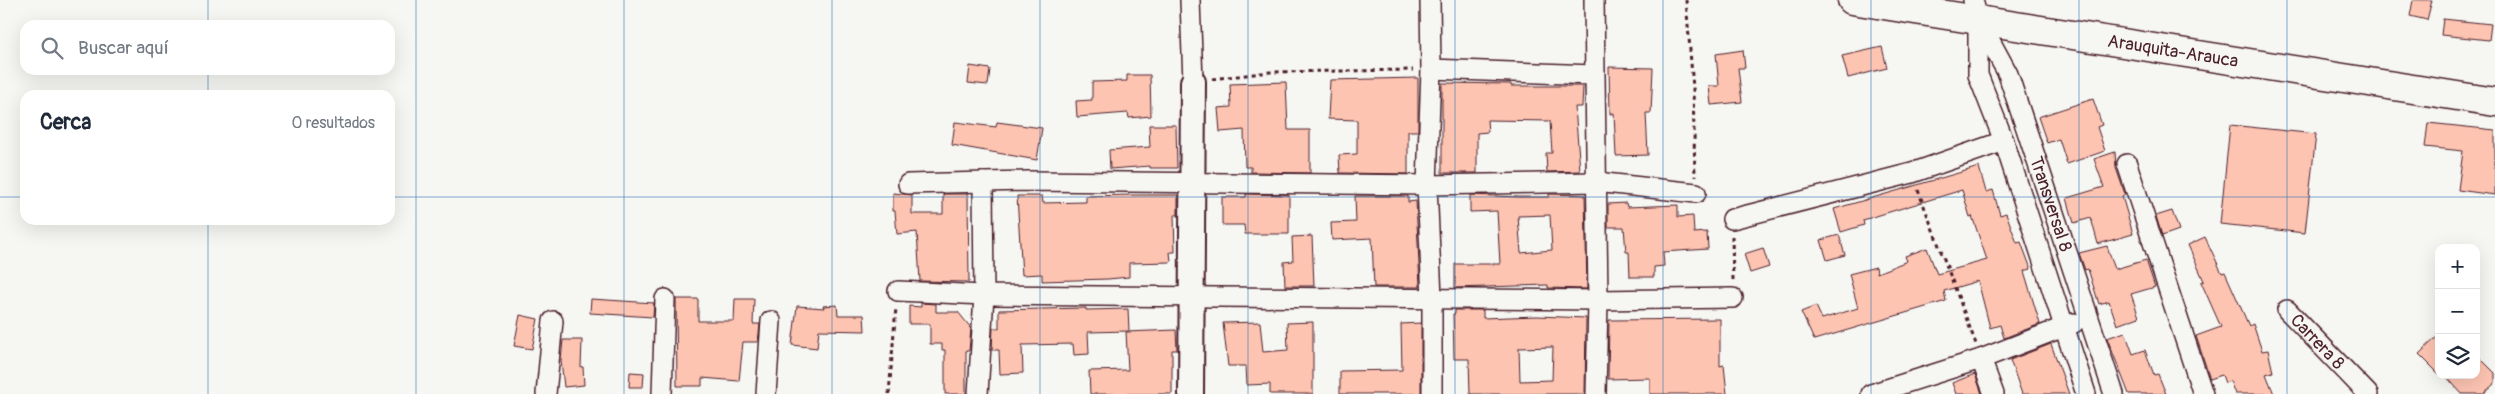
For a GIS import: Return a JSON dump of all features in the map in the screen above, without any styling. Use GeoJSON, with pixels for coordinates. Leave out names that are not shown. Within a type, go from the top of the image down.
{"type":"FeatureCollection","features":[{"type":"Feature","properties":{"kind":"main road","name":"Arauquita-Arauca"},"geometry":{"type":"LineString","coordinates":[[1852,0],[1976,10],[2049,32],[2495,102]]}},
{"type":"Feature","properties":{"kind":"street"},"geometry":{"type":"LineString","coordinates":[[1190,0],[1192,82],[1191,394]]}},
{"type":"Feature","properties":{"kind":"street"},"geometry":{"type":"LineString","coordinates":[[1430,0],[1431,70],[1427,185],[1432,298],[1432,394]]}},
{"type":"Feature","properties":{"kind":"street"},"geometry":{"type":"LineString","coordinates":[[1594,0],[1598,300],[1596,394]]}},
{"type":"Feature","properties":{"kind":"street","name":"Transversal 8"},"geometry":{"type":"LineString","coordinates":[[1976,10],[1978,75],[2004,141],[2086,394]]}},
{"type":"Feature","properties":{"kind":"street","name":"Transversal 8"},"geometry":{"type":"LineString","coordinates":[[1976,10],[2008,74],[2114,394]]}},
{"type":"Feature","properties":{"kind":"street"},"geometry":{"type":"LineString","coordinates":[[1431,70],[1594,75]]}},
{"type":"Feature","properties":{"kind":"street"},"geometry":{"type":"LineString","coordinates":[[1732,219],[1912,173],[2004,141]]}},
{"type":"Feature","properties":{"kind":"street"},"geometry":{"type":"LineString","coordinates":[[2127,164],[2203,394]]}},
{"type":"Feature","properties":{"kind":"street"},"geometry":{"type":"LineString","coordinates":[[908,184],[983,182],[1427,185],[1596,182],[1696,193]]}},
{"type":"Feature","properties":{"kind":"street"},"geometry":{"type":"LineString","coordinates":[[978,394],[984,295],[983,182]]}},
{"type":"Feature","properties":{"kind":"street"},"geometry":{"type":"LineString","coordinates":[[898,291],[984,295],[1598,300],[1733,298]]}},
{"type":"Feature","properties":{"kind":"street"},"geometry":{"type":"LineString","coordinates":[[662,394],[665,299]]}},
{"type":"Feature","properties":{"kind":"street","name":"Carrera 8"},"geometry":{"type":"LineString","coordinates":[[2287,310],[2368,394]]}},
{"type":"Feature","properties":{"kind":"street"},"geometry":{"type":"LineString","coordinates":[[1871,394],[1981,359],[2089,316]]}},
{"type":"Feature","properties":{"kind":"street"},"geometry":{"type":"LineString","coordinates":[[546,394],[553,321]]}},
{"type":"Feature","properties":{"kind":"street"},"geometry":{"type":"LineString","coordinates":[[766,394],[771,321]]}},
{"type":"Feature","properties":{"kind":"street"},"geometry":{"type":"LineString","coordinates":[[1981,359],[1994,394]]}},
{"type":"Feature","properties":{"kind":"path"},"geometry":{"type":"LineString","coordinates":[[1686,0],[1696,193]]}},
{"type":"Feature","properties":{"kind":"path"},"geometry":{"type":"LineString","coordinates":[[1192,82],[1270,72],[1431,70]]}},
{"type":"Feature","properties":{"kind":"path"},"geometry":{"type":"LineString","coordinates":[[1912,173],[1981,359]]}},
{"type":"Feature","properties":{"kind":"path"},"geometry":{"type":"LineString","coordinates":[[1732,219],[1733,298]]}},
{"type":"Feature","properties":{"kind":"path"},"geometry":{"type":"LineString","coordinates":[[889,394],[898,291]]}},
{"type":"Feature","properties":{"kind":"building"},"geometry":{"type":"Polygon","coordinates":[[[2413,0],[2432,0],[2427,20],[2410,16],[2413,0]]]}},
{"type":"Feature","properties":{"kind":"building"},"geometry":{"type":"Polygon","coordinates":[[[2443,19],[2491,24],[2489,40],[2441,35],[2443,19]]]}},
{"type":"Feature","properties":{"kind":"building"},"geometry":{"type":"Polygon","coordinates":[[[1882,47],[1887,68],[1848,78],[1842,56],[1882,47]]]}},
{"type":"Feature","properties":{"kind":"building"},"geometry":{"type":"Polygon","coordinates":[[[1743,50],[1745,68],[1738,68],[1742,102],[1711,105],[1709,86],[1719,86],[1716,54],[1743,50]]]}},
{"type":"Feature","properties":{"kind":"building"},"geometry":{"type":"Polygon","coordinates":[[[970,66],[990,69],[988,85],[968,83],[970,66]]]}},
{"type":"Feature","properties":{"kind":"building"},"geometry":{"type":"Polygon","coordinates":[[[1609,67],[1653,68],[1651,113],[1646,113],[1648,155],[1616,156],[1614,113],[1610,114],[1609,67]]]}},
{"type":"Feature","properties":{"kind":"building"},"geometry":{"type":"Polygon","coordinates":[[[1127,75],[1150,75],[1151,116],[1129,118],[1128,113],[1077,117],[1076,101],[1092,100],[1092,82],[1127,81],[1127,75]]]}},
{"type":"Feature","properties":{"kind":"building"},"geometry":{"type":"Polygon","coordinates":[[[1418,78],[1418,131],[1408,131],[1408,174],[1340,173],[1339,155],[1357,154],[1357,120],[1328,119],[1330,80],[1418,78]]]}},
{"type":"Feature","properties":{"kind":"building"},"geometry":{"type":"Polygon","coordinates":[[[1286,82],[1288,130],[1310,130],[1310,173],[1251,172],[1251,167],[1245,167],[1244,130],[1220,132],[1218,108],[1231,107],[1230,84],[1286,82]]]}},
{"type":"Feature","properties":{"kind":"building"},"geometry":{"type":"Polygon","coordinates":[[[1442,83],[1511,84],[1511,86],[1583,86],[1582,107],[1575,107],[1580,171],[1547,172],[1546,153],[1552,153],[1550,121],[1487,120],[1488,132],[1477,133],[1477,173],[1442,173],[1442,83]]]}},
{"type":"Feature","properties":{"kind":"building"},"geometry":{"type":"Polygon","coordinates":[[[2093,99],[2102,125],[2097,127],[2105,151],[2067,164],[2059,139],[2047,143],[2038,117],[2093,99]]]}},
{"type":"Feature","properties":{"kind":"building"},"geometry":{"type":"Polygon","coordinates":[[[955,122],[996,127],[997,122],[1042,128],[1037,160],[952,145],[955,122]]]}},
{"type":"Feature","properties":{"kind":"building"},"geometry":{"type":"Polygon","coordinates":[[[2428,123],[2495,130],[2495,195],[2458,190],[2463,151],[2425,147],[2428,123]]]}},
{"type":"Feature","properties":{"kind":"building"},"geometry":{"type":"Polygon","coordinates":[[[1149,125],[1176,125],[1177,168],[1150,168],[1150,166],[1110,169],[1109,150],[1150,147],[1149,125]]]}},
{"type":"Feature","properties":{"kind":"building"},"geometry":{"type":"Polygon","coordinates":[[[2230,125],[2316,134],[2305,233],[2220,224],[2230,125]]]}},
{"type":"Feature","properties":{"kind":"building"},"geometry":{"type":"Polygon","coordinates":[[[2115,152],[2116,168],[2125,194],[2122,196],[2133,234],[2098,244],[2091,218],[2074,223],[2067,198],[2104,187],[2094,159],[2115,152]]]}},
{"type":"Feature","properties":{"kind":"building"},"geometry":{"type":"Polygon","coordinates":[[[1979,167],[1986,192],[1993,190],[2000,215],[2006,213],[2017,243],[2021,242],[2031,269],[2024,271],[2040,324],[2004,338],[2000,325],[1990,328],[1978,281],[1944,291],[1946,301],[1814,340],[1801,312],[1816,306],[1822,319],[1858,308],[1849,274],[1876,267],[1877,273],[1907,261],[1905,256],[1927,248],[1937,274],[1987,260],[1972,216],[1970,217],[1962,190],[1863,220],[1864,225],[1841,232],[1834,209],[1979,167]]]}},
{"type":"Feature","properties":{"kind":"building"},"geometry":{"type":"Polygon","coordinates":[[[893,193],[912,195],[912,214],[943,214],[943,194],[968,194],[969,282],[920,281],[917,232],[897,234],[895,211],[893,211],[893,193]]]}},
{"type":"Feature","properties":{"kind":"building"},"geometry":{"type":"Polygon","coordinates":[[[1246,194],[1289,195],[1289,234],[1245,234],[1244,225],[1222,225],[1222,197],[1246,197],[1246,194]]]}},
{"type":"Feature","properties":{"kind":"building"},"geometry":{"type":"Polygon","coordinates":[[[1549,194],[1585,195],[1587,289],[1548,288],[1548,285],[1455,288],[1455,264],[1500,264],[1497,211],[1470,212],[1470,195],[1549,197],[1549,194]],[[1550,215],[1518,216],[1521,253],[1552,250],[1550,215]]]}},
{"type":"Feature","properties":{"kind":"building"},"geometry":{"type":"Polygon","coordinates":[[[1178,195],[1178,215],[1174,215],[1175,252],[1170,252],[1171,262],[1129,263],[1129,277],[1108,279],[1042,281],[1042,274],[1022,275],[1017,196],[1042,196],[1043,203],[1086,202],[1086,196],[1178,195]]]}},
{"type":"Feature","properties":{"kind":"building"},"geometry":{"type":"Polygon","coordinates":[[[1355,196],[1408,196],[1408,202],[1416,201],[1420,287],[1374,287],[1372,238],[1332,240],[1331,223],[1356,222],[1355,196]]]}},
{"type":"Feature","properties":{"kind":"building"},"geometry":{"type":"Polygon","coordinates":[[[1626,203],[1627,207],[1678,205],[1678,217],[1693,216],[1694,233],[1707,232],[1708,249],[1663,252],[1664,266],[1654,267],[1654,277],[1630,277],[1629,252],[1626,252],[1624,227],[1608,227],[1608,204],[1626,203]]]}},
{"type":"Feature","properties":{"kind":"building"},"geometry":{"type":"Polygon","coordinates":[[[2172,211],[2179,230],[2162,236],[2156,216],[2172,211]]]}},
{"type":"Feature","properties":{"kind":"building"},"geometry":{"type":"Polygon","coordinates":[[[1839,235],[1845,255],[1827,260],[1821,240],[1839,235]]]}},
{"type":"Feature","properties":{"kind":"building"},"geometry":{"type":"Polygon","coordinates":[[[1312,236],[1314,286],[1285,286],[1284,262],[1293,261],[1292,237],[1312,236]]]}},
{"type":"Feature","properties":{"kind":"building"},"geometry":{"type":"Polygon","coordinates":[[[2205,237],[2222,273],[2225,272],[2249,326],[2253,324],[2262,351],[2268,350],[2273,372],[2266,374],[2274,394],[2235,394],[2230,381],[2225,383],[2222,375],[2210,379],[2196,336],[2221,327],[2201,282],[2204,281],[2188,245],[2205,237]]]}},
{"type":"Feature","properties":{"kind":"building"},"geometry":{"type":"Polygon","coordinates":[[[2107,246],[2115,269],[2146,260],[2155,287],[2131,294],[2139,317],[2117,325],[2109,301],[2099,304],[2088,269],[2085,270],[2079,253],[2107,246]]]}},
{"type":"Feature","properties":{"kind":"building"},"geometry":{"type":"Polygon","coordinates":[[[1763,248],[1769,267],[1750,273],[1744,254],[1763,248]]]}},
{"type":"Feature","properties":{"kind":"building"},"geometry":{"type":"Polygon","coordinates":[[[591,299],[654,303],[653,317],[590,313],[591,299]]]}},
{"type":"Feature","properties":{"kind":"building"},"geometry":{"type":"Polygon","coordinates":[[[676,299],[698,299],[698,321],[734,321],[735,299],[754,299],[753,324],[760,324],[758,342],[743,342],[739,381],[702,378],[702,386],[677,386],[676,299]]]}},
{"type":"Feature","properties":{"kind":"building"},"geometry":{"type":"Polygon","coordinates":[[[921,303],[936,304],[936,312],[958,312],[971,328],[969,351],[966,351],[966,394],[945,394],[945,350],[942,350],[942,344],[930,344],[930,324],[909,324],[909,306],[921,307],[921,303]]]}},
{"type":"Feature","properties":{"kind":"building"},"geometry":{"type":"Polygon","coordinates":[[[837,305],[838,315],[864,315],[865,331],[819,330],[817,348],[792,345],[797,306],[824,308],[823,306],[837,305]]]}},
{"type":"Feature","properties":{"kind":"building"},"geometry":{"type":"Polygon","coordinates":[[[1086,308],[1086,310],[1128,309],[1129,331],[1088,332],[1089,354],[1074,355],[1073,344],[1022,345],[1023,373],[1000,374],[999,350],[992,350],[993,328],[999,328],[999,310],[1086,308]]]}},
{"type":"Feature","properties":{"kind":"building"},"geometry":{"type":"Polygon","coordinates":[[[1455,310],[1483,310],[1483,318],[1537,316],[1586,318],[1585,394],[1470,394],[1469,359],[1454,359],[1453,314],[1455,314],[1455,310]],[[1553,347],[1519,348],[1520,381],[1552,380],[1553,347]]]}},
{"type":"Feature","properties":{"kind":"building"},"geometry":{"type":"Polygon","coordinates":[[[520,315],[538,319],[532,349],[514,346],[520,315]]]}},
{"type":"Feature","properties":{"kind":"building"},"geometry":{"type":"Polygon","coordinates":[[[1720,319],[1720,366],[1724,365],[1727,394],[1650,394],[1650,378],[1608,379],[1609,320],[1720,319]]]}},
{"type":"Feature","properties":{"kind":"building"},"geometry":{"type":"Polygon","coordinates":[[[1260,322],[1263,352],[1288,350],[1287,323],[1313,322],[1313,394],[1270,394],[1270,384],[1247,385],[1246,366],[1228,366],[1223,323],[1260,322]]]}},
{"type":"Feature","properties":{"kind":"building"},"geometry":{"type":"Polygon","coordinates":[[[1421,323],[1421,394],[1340,394],[1340,371],[1402,370],[1401,324],[1421,323]]]}},
{"type":"Feature","properties":{"kind":"building"},"geometry":{"type":"Polygon","coordinates":[[[1176,330],[1177,350],[1172,350],[1172,394],[1090,394],[1089,371],[1128,370],[1126,332],[1176,330]]]}},
{"type":"Feature","properties":{"kind":"building"},"geometry":{"type":"Polygon","coordinates":[[[2125,332],[2133,354],[2145,350],[2154,375],[2158,374],[2166,394],[2129,394],[2107,338],[2125,332]]]}},
{"type":"Feature","properties":{"kind":"building"},"geometry":{"type":"Polygon","coordinates":[[[2435,339],[2435,370],[2419,354],[2435,339]]]}},
{"type":"Feature","properties":{"kind":"building"},"geometry":{"type":"Polygon","coordinates":[[[563,340],[582,340],[581,367],[583,367],[584,385],[564,387],[561,360],[563,340]]]}},
{"type":"Feature","properties":{"kind":"building"},"geometry":{"type":"Polygon","coordinates":[[[2051,344],[2069,394],[2022,394],[2010,360],[2051,344]]]}},
{"type":"Feature","properties":{"kind":"building"},"geometry":{"type":"Polygon","coordinates":[[[2480,358],[2495,373],[2495,383],[2483,394],[2462,394],[2449,379],[2480,379],[2480,358]]]}},
{"type":"Feature","properties":{"kind":"building"},"geometry":{"type":"Polygon","coordinates":[[[630,372],[644,373],[643,387],[629,387],[630,372]]]}},
{"type":"Feature","properties":{"kind":"building"},"geometry":{"type":"Polygon","coordinates":[[[1975,374],[1982,394],[1956,394],[1952,383],[1975,374]]]}}]}
